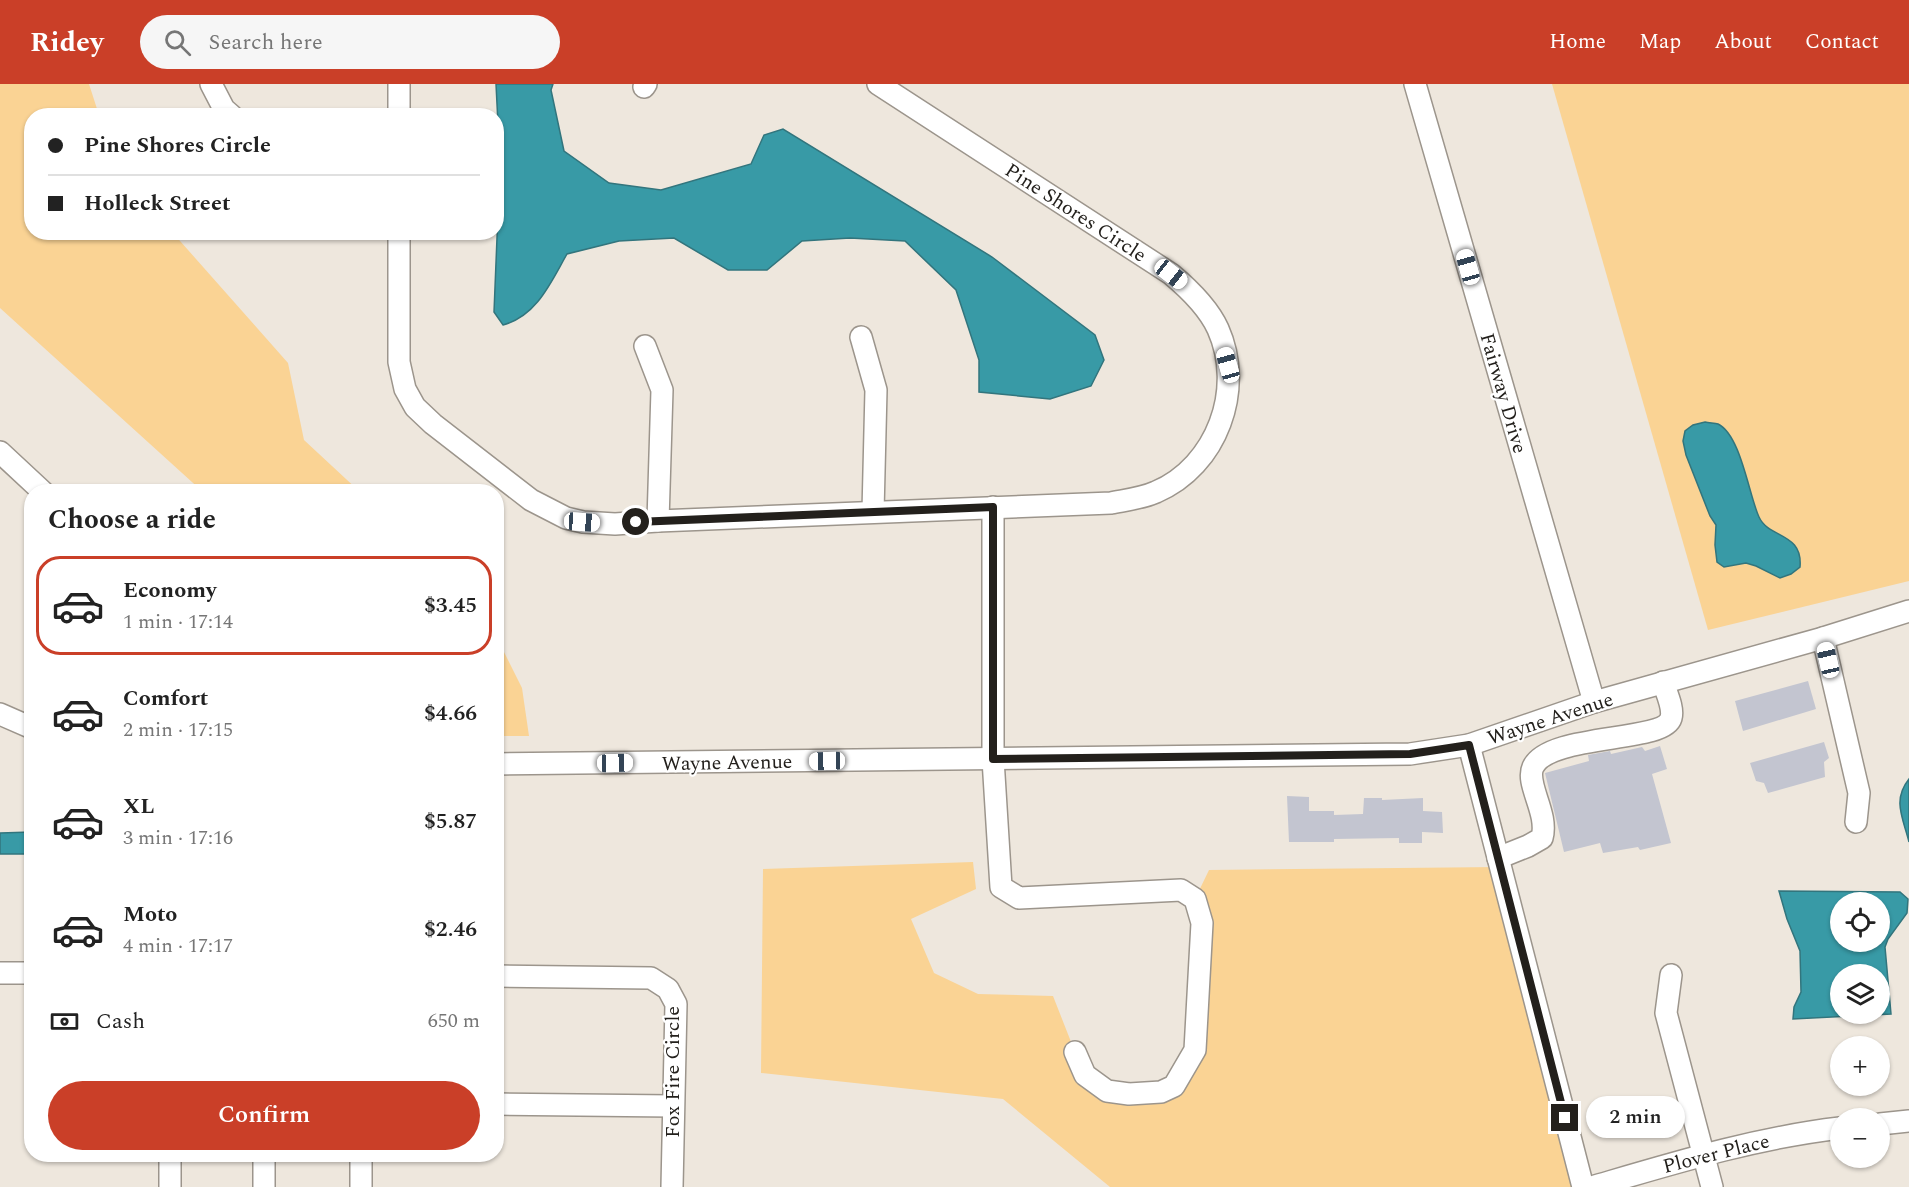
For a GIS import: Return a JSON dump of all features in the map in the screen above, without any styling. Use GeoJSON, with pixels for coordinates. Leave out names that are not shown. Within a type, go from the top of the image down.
{"type":"FeatureCollection","features":[{"type":"Feature","properties":{"kind":"street"},"geometry":{"type":"LineString","coordinates":[[211,84],[223,108]]}},
{"type":"Feature","properties":{"kind":"street"},"geometry":{"type":"LineString","coordinates":[[399,84],[399,108]]}},
{"type":"Feature","properties":{"kind":"street","name":"Pine Shores Circle"},"geometry":{"type":"LineString","coordinates":[[399,240],[399,362],[405,389],[415,406],[432,424],[531,500],[566,518],[582,522],[615,524],[1111,503],[1155,492],[1183,476],[1204,453],[1220,426],[1228,393],[1228,365],[1218,328],[1193,291],[1171,274],[878,84]]}},
{"type":"Feature","properties":{"kind":"street","name":"Fairway Drive"},"geometry":{"type":"LineString","coordinates":[[1414,84],[1594,702]]}},
{"type":"Feature","properties":{"kind":"street"},"geometry":{"type":"LineString","coordinates":[[861,337],[876,390],[873,512]]}},
{"type":"Feature","properties":{"kind":"street"},"geometry":{"type":"LineString","coordinates":[[645,346],[662,390],[658,521]]}},
{"type":"Feature","properties":{"kind":"street"},"geometry":{"type":"LineString","coordinates":[[0,452],[34,484]]}},
{"type":"Feature","properties":{"kind":"street"},"geometry":{"type":"LineString","coordinates":[[993,507],[993,759],[1001,887],[1019,898],[1181,890],[1195,899],[1202,923],[1195,1050],[1174,1086],[1161,1092],[1129,1094],[1107,1091],[1085,1075],[1075,1052]]}},
{"type":"Feature","properties":{"kind":"street","name":"Wayne Avenue"},"geometry":{"type":"LineString","coordinates":[[504,764],[1410,754],[1469,745],[1594,702],[1823,638],[1909,611]]}},
{"type":"Feature","properties":{"kind":"street"},"geometry":{"type":"LineString","coordinates":[[1823,638],[1859,793],[1856,822]]}},
{"type":"Feature","properties":{"kind":"street"},"geometry":{"type":"LineString","coordinates":[[1498,858],[1542,838],[1543,814],[1532,776],[1532,768],[1538,760],[1551,752],[1594,741],[1652,731],[1666,725],[1671,720],[1672,714],[1664,682]]}},
{"type":"Feature","properties":{"kind":"street"},"geometry":{"type":"LineString","coordinates":[[0,714],[24,724]]}},
{"type":"Feature","properties":{"kind":"street"},"geometry":{"type":"LineString","coordinates":[[1469,745],[1583,1187]]}},
{"type":"Feature","properties":{"kind":"street"},"geometry":{"type":"LineString","coordinates":[[0,973],[24,973]]}},
{"type":"Feature","properties":{"kind":"street"},"geometry":{"type":"LineString","coordinates":[[1671,975],[1666,1013],[1712,1187]]}},
{"type":"Feature","properties":{"kind":"street","name":"Fox Fire Circle"},"geometry":{"type":"LineString","coordinates":[[504,976],[651,978],[668,989],[676,1004],[672,1187]]}},
{"type":"Feature","properties":{"kind":"street"},"geometry":{"type":"LineString","coordinates":[[504,1104],[673,1106]]}},
{"type":"Feature","properties":{"kind":"street"},"geometry":{"type":"LineString","coordinates":[[1890,1123],[1909,1121]]}},
{"type":"Feature","properties":{"kind":"street","name":"Plover Place"},"geometry":{"type":"LineString","coordinates":[[1592,1187],[1702,1154],[1798,1133],[1830,1129]]}},
{"type":"Feature","properties":{"kind":"street"},"geometry":{"type":"LineString","coordinates":[[170,1162],[170,1187]]}},
{"type":"Feature","properties":{"kind":"street"},"geometry":{"type":"LineString","coordinates":[[264,1162],[264,1187]]}},
{"type":"Feature","properties":{"kind":"street"},"geometry":{"type":"LineString","coordinates":[[361,1162],[361,1187]]}},
{"type":"Feature","properties":{"kind":"shaded area"},"geometry":{"type":"Polygon","coordinates":[[[0,84],[89,84],[97,108],[24,108],[24,240],[179,240],[288,363],[304,440],[351,484],[194,484],[0,308],[0,84]]]}},
{"type":"Feature","properties":{"kind":"shaded area"},"geometry":{"type":"Polygon","coordinates":[[[1552,84],[1909,84],[1909,581],[1708,630],[1552,84]]]}},
{"type":"Feature","properties":{"kind":"shaded area"},"geometry":{"type":"Polygon","coordinates":[[[504,652],[522,688],[529,736],[504,736],[504,652]]]}},
{"type":"Feature","properties":{"kind":"shaded area"},"geometry":{"type":"Polygon","coordinates":[[[973,862],[976,889],[911,919],[934,973],[978,994],[1053,996],[1075,1052],[1107,1091],[1161,1092],[1195,1050],[1195,899],[1209,870],[1500,867],[1587,1187],[1110,1187],[1003,1099],[761,1073],[763,869],[973,862]]]}},
{"type":"Feature","properties":{"kind":"water"},"geometry":{"type":"Polygon","coordinates":[[[496,84],[553,84],[551,90],[564,151],[609,183],[661,190],[751,164],[764,135],[783,129],[992,257],[1095,335],[1104,360],[1091,386],[1050,399],[979,392],[979,360],[956,290],[905,241],[850,238],[802,241],[767,270],[728,270],[674,238],[619,241],[567,254],[549,286],[534,306],[515,321],[503,325],[494,312],[497,240],[504,240],[504,108],[497,108],[496,84]]]}},
{"type":"Feature","properties":{"kind":"water"},"geometry":{"type":"Polygon","coordinates":[[[1705,422],[1718,424],[1726,430],[1738,453],[1759,517],[1764,524],[1796,548],[1800,556],[1800,567],[1791,574],[1780,578],[1746,563],[1724,567],[1717,562],[1716,525],[1710,516],[1686,455],[1683,441],[1685,431],[1693,425],[1705,422]]]}},
{"type":"Feature","properties":{"kind":"water"},"geometry":{"type":"Polygon","coordinates":[[[1909,779],[1909,842],[1900,802],[1901,794],[1909,779]]]}},
{"type":"Feature","properties":{"kind":"water"},"geometry":{"type":"Polygon","coordinates":[[[24,832],[24,854],[0,854],[0,833],[24,832]]]}},
{"type":"Feature","properties":{"kind":"water"},"geometry":{"type":"Polygon","coordinates":[[[1779,891],[1900,892],[1908,899],[1907,913],[1890,936],[1890,892],[1830,892],[1830,952],[1885,952],[1887,964],[1830,964],[1830,1017],[1793,1019],[1794,1007],[1801,992],[1800,951],[1779,891]]]}},
{"type":"Feature","properties":{"kind":"building"},"geometry":{"type":"Polygon","coordinates":[[[1808,681],[1816,709],[1743,731],[1735,701],[1808,681]]]}},
{"type":"Feature","properties":{"kind":"building"},"geometry":{"type":"Polygon","coordinates":[[[1824,742],[1829,758],[1824,762],[1825,777],[1768,793],[1764,783],[1756,781],[1750,763],[1824,742]]]}},
{"type":"Feature","properties":{"kind":"building"},"geometry":{"type":"Polygon","coordinates":[[[1660,746],[1667,769],[1652,774],[1671,843],[1640,850],[1638,847],[1603,853],[1600,843],[1564,852],[1545,773],[1589,761],[1588,755],[1610,751],[1611,754],[1642,747],[1645,751],[1660,746]]]}},
{"type":"Feature","properties":{"kind":"building"},"geometry":{"type":"Polygon","coordinates":[[[1287,796],[1309,797],[1309,811],[1334,811],[1334,815],[1363,814],[1364,798],[1382,798],[1382,800],[1423,798],[1423,811],[1442,812],[1443,833],[1422,832],[1422,843],[1399,843],[1399,838],[1289,842],[1287,796]]]}},
{"type":"Feature","properties":{"kind":"route"},"geometry":{"type":"LineString","coordinates":[[636,522],[993,507],[993,759],[1410,754],[1469,745],[1565,1118]]}}]}
